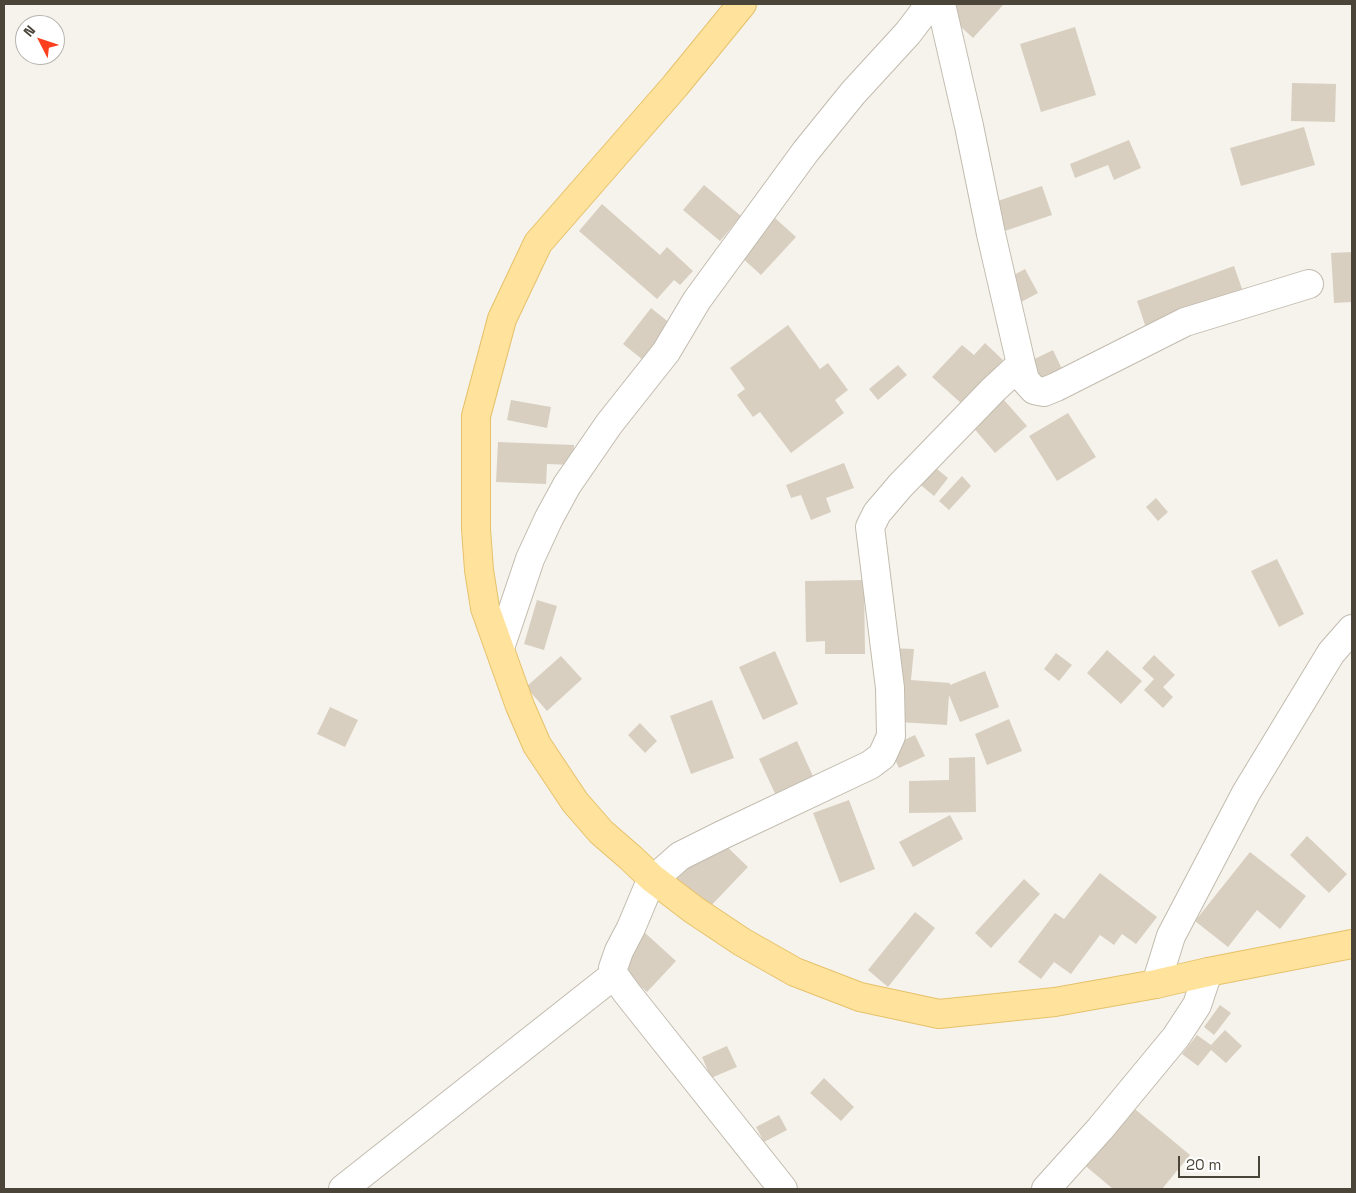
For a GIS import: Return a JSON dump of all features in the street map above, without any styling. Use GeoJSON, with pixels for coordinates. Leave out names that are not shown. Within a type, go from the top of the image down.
{"type":"FeatureCollection","features":[{"type":"Feature","properties":{"kind":"main road"},"geometry":{"type":"LineString","coordinates":[[742,4],[675,86],[538,243],[502,318],[476,416],[476,529],[479,570],[485,608],[520,706],[537,745],[575,802],[601,832],[652,878],[694,910],[742,942],[795,972],[860,997],[940,1014],[1055,1002],[1156,984],[1352,944]]}},
{"type":"Feature","properties":{"kind":"street"},"geometry":{"type":"LineString","coordinates":[[500,648],[530,559],[567,485],[609,424],[666,352],[698,300],[806,151],[930,4]]}},
{"type":"Feature","properties":{"kind":"street"},"geometry":{"type":"LineString","coordinates":[[941,4],[1021,364],[1025,380],[1034,390],[1044,392],[1185,322],[1309,284]]}},
{"type":"Feature","properties":{"kind":"street"},"geometry":{"type":"LineString","coordinates":[[783,1189],[627,993],[614,975],[613,968],[619,950],[631,928],[652,878],[664,871],[680,856],[870,765],[882,756],[890,736],[890,688],[870,527],[877,513],[900,486],[993,390],[1021,364]]}},
{"type":"Feature","properties":{"kind":"street"},"geometry":{"type":"LineString","coordinates":[[1156,984],[1171,936],[1246,793],[1331,653],[1352,629]]}},
{"type":"Feature","properties":{"kind":"street"},"geometry":{"type":"LineString","coordinates":[[1046,1189],[1100,1129],[1176,1037],[1197,1006],[1208,972]]}},
{"type":"Feature","properties":{"kind":"street"},"geometry":{"type":"LineString","coordinates":[[343,1189],[614,975]]}},
{"type":"Feature","properties":{"kind":"building"},"geometry":{"type":"Polygon","coordinates":[[[953,4],[1004,4],[973,38],[945,12],[953,4]]]}},
{"type":"Feature","properties":{"kind":"building"},"geometry":{"type":"Polygon","coordinates":[[[1075,27],[1096,95],[1041,112],[1020,44],[1075,27]]]}},
{"type":"Feature","properties":{"kind":"building"},"geometry":{"type":"Polygon","coordinates":[[[1292,83],[1336,84],[1335,122],[1291,121],[1292,83]]]}},
{"type":"Feature","properties":{"kind":"building"},"geometry":{"type":"Polygon","coordinates":[[[1304,127],[1315,165],[1241,186],[1230,148],[1304,127]]]}},
{"type":"Feature","properties":{"kind":"building"},"geometry":{"type":"Polygon","coordinates":[[[1129,140],[1141,168],[1114,180],[1108,165],[1075,178],[1070,164],[1129,140]]]}},
{"type":"Feature","properties":{"kind":"building"},"geometry":{"type":"Polygon","coordinates":[[[704,185],[741,216],[720,241],[683,210],[704,185]]]}},
{"type":"Feature","properties":{"kind":"building"},"geometry":{"type":"Polygon","coordinates":[[[1042,186],[1052,215],[987,237],[977,208],[1042,186]]]}},
{"type":"Feature","properties":{"kind":"building"},"geometry":{"type":"Polygon","coordinates":[[[602,204],[660,255],[667,247],[693,271],[680,285],[674,280],[657,299],[579,231],[602,204]]]}},
{"type":"Feature","properties":{"kind":"building"},"geometry":{"type":"Polygon","coordinates":[[[765,209],[796,237],[761,275],[730,247],[765,209]]]}},
{"type":"Feature","properties":{"kind":"building"},"geometry":{"type":"Polygon","coordinates":[[[1352,252],[1352,302],[1334,303],[1331,253],[1352,252]]]}},
{"type":"Feature","properties":{"kind":"building"},"geometry":{"type":"Polygon","coordinates":[[[1234,266],[1247,303],[1149,337],[1137,301],[1234,266]]]}},
{"type":"Feature","properties":{"kind":"building"},"geometry":{"type":"Polygon","coordinates":[[[1025,269],[1038,293],[1010,308],[997,284],[1025,269]]]}},
{"type":"Feature","properties":{"kind":"building"},"geometry":{"type":"Polygon","coordinates":[[[651,308],[676,328],[648,364],[623,344],[651,308]]]}},
{"type":"Feature","properties":{"kind":"building"},"geometry":{"type":"Polygon","coordinates":[[[788,325],[820,369],[828,363],[848,390],[835,400],[844,413],[791,453],[760,412],[753,417],[737,395],[745,389],[730,368],[788,325]]]}},
{"type":"Feature","properties":{"kind":"building"},"geometry":{"type":"Polygon","coordinates":[[[985,343],[1003,360],[962,404],[932,377],[962,345],[974,355],[985,343]]]}},
{"type":"Feature","properties":{"kind":"building"},"geometry":{"type":"Polygon","coordinates":[[[1053,350],[1062,369],[1024,387],[1016,368],[1053,350]]]}},
{"type":"Feature","properties":{"kind":"building"},"geometry":{"type":"Polygon","coordinates":[[[898,365],[907,375],[878,400],[869,389],[898,365]]]}},
{"type":"Feature","properties":{"kind":"building"},"geometry":{"type":"Polygon","coordinates":[[[997,392],[1027,426],[995,453],[966,419],[997,392]]]}},
{"type":"Feature","properties":{"kind":"building"},"geometry":{"type":"Polygon","coordinates":[[[511,400],[551,407],[547,428],[507,420],[511,400]]]}},
{"type":"Feature","properties":{"kind":"building"},"geometry":{"type":"Polygon","coordinates":[[[1068,413],[1096,457],[1057,481],[1029,436],[1068,413]]]}},
{"type":"Feature","properties":{"kind":"building"},"geometry":{"type":"Polygon","coordinates":[[[498,442],[574,445],[573,465],[547,464],[546,484],[496,482],[498,442]]]}},
{"type":"Feature","properties":{"kind":"building"},"geometry":{"type":"Polygon","coordinates":[[[844,463],[854,488],[826,498],[831,512],[811,520],[801,495],[791,498],[786,485],[844,463]]]}},
{"type":"Feature","properties":{"kind":"building"},"geometry":{"type":"Polygon","coordinates":[[[931,464],[948,478],[934,496],[917,482],[931,464]]]}},
{"type":"Feature","properties":{"kind":"building"},"geometry":{"type":"Polygon","coordinates":[[[962,476],[971,486],[949,510],[939,501],[962,476]]]}},
{"type":"Feature","properties":{"kind":"building"},"geometry":{"type":"Polygon","coordinates":[[[1156,498],[1168,512],[1158,521],[1146,507],[1156,498]]]}},
{"type":"Feature","properties":{"kind":"building"},"geometry":{"type":"Polygon","coordinates":[[[1277,559],[1304,614],[1279,627],[1251,571],[1277,559]]]}},
{"type":"Feature","properties":{"kind":"building"},"geometry":{"type":"Polygon","coordinates":[[[864,580],[865,654],[825,654],[825,641],[806,642],[805,581],[864,580]]]}},
{"type":"Feature","properties":{"kind":"building"},"geometry":{"type":"Polygon","coordinates":[[[537,600],[557,606],[544,650],[524,644],[537,600]]]}},
{"type":"Feature","properties":{"kind":"building"},"geometry":{"type":"Polygon","coordinates":[[[888,648],[914,649],[911,680],[950,683],[950,685],[985,671],[999,707],[960,722],[949,695],[947,725],[883,721],[888,648]]]}},
{"type":"Feature","properties":{"kind":"building"},"geometry":{"type":"Polygon","coordinates":[[[1107,650],[1142,681],[1121,704],[1087,673],[1107,650]]]}},
{"type":"Feature","properties":{"kind":"building"},"geometry":{"type":"Polygon","coordinates":[[[775,651],[798,704],[763,720],[739,667],[775,651]]]}},
{"type":"Feature","properties":{"kind":"building"},"geometry":{"type":"Polygon","coordinates":[[[1056,653],[1072,665],[1059,681],[1044,669],[1056,653]]]}},
{"type":"Feature","properties":{"kind":"building"},"geometry":{"type":"Polygon","coordinates":[[[1154,655],[1175,675],[1163,687],[1173,697],[1163,708],[1144,690],[1154,679],[1142,668],[1154,655]]]}},
{"type":"Feature","properties":{"kind":"building"},"geometry":{"type":"Polygon","coordinates":[[[561,656],[582,679],[547,711],[526,687],[561,656]]]}},
{"type":"Feature","properties":{"kind":"building"},"geometry":{"type":"Polygon","coordinates":[[[712,700],[734,758],[691,774],[670,716],[712,700]]]}},
{"type":"Feature","properties":{"kind":"building"},"geometry":{"type":"Polygon","coordinates":[[[330,707],[358,720],[345,747],[317,734],[330,707]]]}},
{"type":"Feature","properties":{"kind":"building"},"geometry":{"type":"Polygon","coordinates":[[[1009,719],[1022,751],[987,765],[975,734],[1009,719]]]}},
{"type":"Feature","properties":{"kind":"building"},"geometry":{"type":"Polygon","coordinates":[[[640,723],[657,741],[645,753],[628,735],[640,723]]]}},
{"type":"Feature","properties":{"kind":"building"},"geometry":{"type":"Polygon","coordinates":[[[915,735],[925,756],[899,768],[889,747],[915,735]]]}},
{"type":"Feature","properties":{"kind":"building"},"geometry":{"type":"Polygon","coordinates":[[[797,741],[817,785],[779,802],[759,759],[797,741]]]}},
{"type":"Feature","properties":{"kind":"building"},"geometry":{"type":"Polygon","coordinates":[[[975,757],[976,812],[909,813],[909,781],[949,780],[949,758],[975,757]]]}},
{"type":"Feature","properties":{"kind":"building"},"geometry":{"type":"Polygon","coordinates":[[[849,800],[875,869],[840,883],[813,813],[849,800]]]}},
{"type":"Feature","properties":{"kind":"building"},"geometry":{"type":"Polygon","coordinates":[[[950,815],[963,839],[913,867],[899,842],[950,815]]]}},
{"type":"Feature","properties":{"kind":"building"},"geometry":{"type":"Polygon","coordinates":[[[1307,836],[1347,874],[1329,893],[1290,855],[1307,836]]]}},
{"type":"Feature","properties":{"kind":"building"},"geometry":{"type":"Polygon","coordinates":[[[717,837],[748,867],[704,913],[673,883],[717,837]]]}},
{"type":"Feature","properties":{"kind":"building"},"geometry":{"type":"Polygon","coordinates":[[[1250,852],[1306,896],[1280,929],[1257,910],[1228,947],[1195,921],[1250,852]]]}},
{"type":"Feature","properties":{"kind":"building"},"geometry":{"type":"Polygon","coordinates":[[[1100,873],[1157,917],[1136,944],[1122,934],[1114,945],[1100,935],[1071,974],[1054,962],[1041,979],[1018,962],[1055,913],[1064,919],[1100,873]]]}},
{"type":"Feature","properties":{"kind":"building"},"geometry":{"type":"Polygon","coordinates":[[[1024,879],[1040,894],[991,948],[975,933],[1024,879]]]}},
{"type":"Feature","properties":{"kind":"building"},"geometry":{"type":"Polygon","coordinates":[[[915,912],[935,928],[888,987],[868,970],[915,912]]]}},
{"type":"Feature","properties":{"kind":"building"},"geometry":{"type":"Polygon","coordinates":[[[632,921],[676,961],[647,992],[603,952],[632,921]]]}},
{"type":"Feature","properties":{"kind":"building"},"geometry":{"type":"Polygon","coordinates":[[[1220,1005],[1231,1013],[1214,1035],[1204,1027],[1220,1005]]]}},
{"type":"Feature","properties":{"kind":"building"},"geometry":{"type":"Polygon","coordinates":[[[1225,1030],[1242,1046],[1226,1063],[1211,1050],[1198,1066],[1182,1054],[1197,1035],[1211,1045],[1225,1030]]]}},
{"type":"Feature","properties":{"kind":"building"},"geometry":{"type":"Polygon","coordinates":[[[727,1046],[737,1067],[711,1078],[702,1057],[727,1046]]]}},
{"type":"Feature","properties":{"kind":"building"},"geometry":{"type":"Polygon","coordinates":[[[824,1078],[854,1107],[841,1121],[810,1093],[824,1078]]]}},
{"type":"Feature","properties":{"kind":"building"},"geometry":{"type":"Polygon","coordinates":[[[1130,1105],[1190,1155],[1162,1189],[1113,1189],[1082,1163],[1130,1105]]]}},
{"type":"Feature","properties":{"kind":"building"},"geometry":{"type":"Polygon","coordinates":[[[779,1115],[787,1130],[764,1142],[756,1127],[779,1115]]]}}]}
